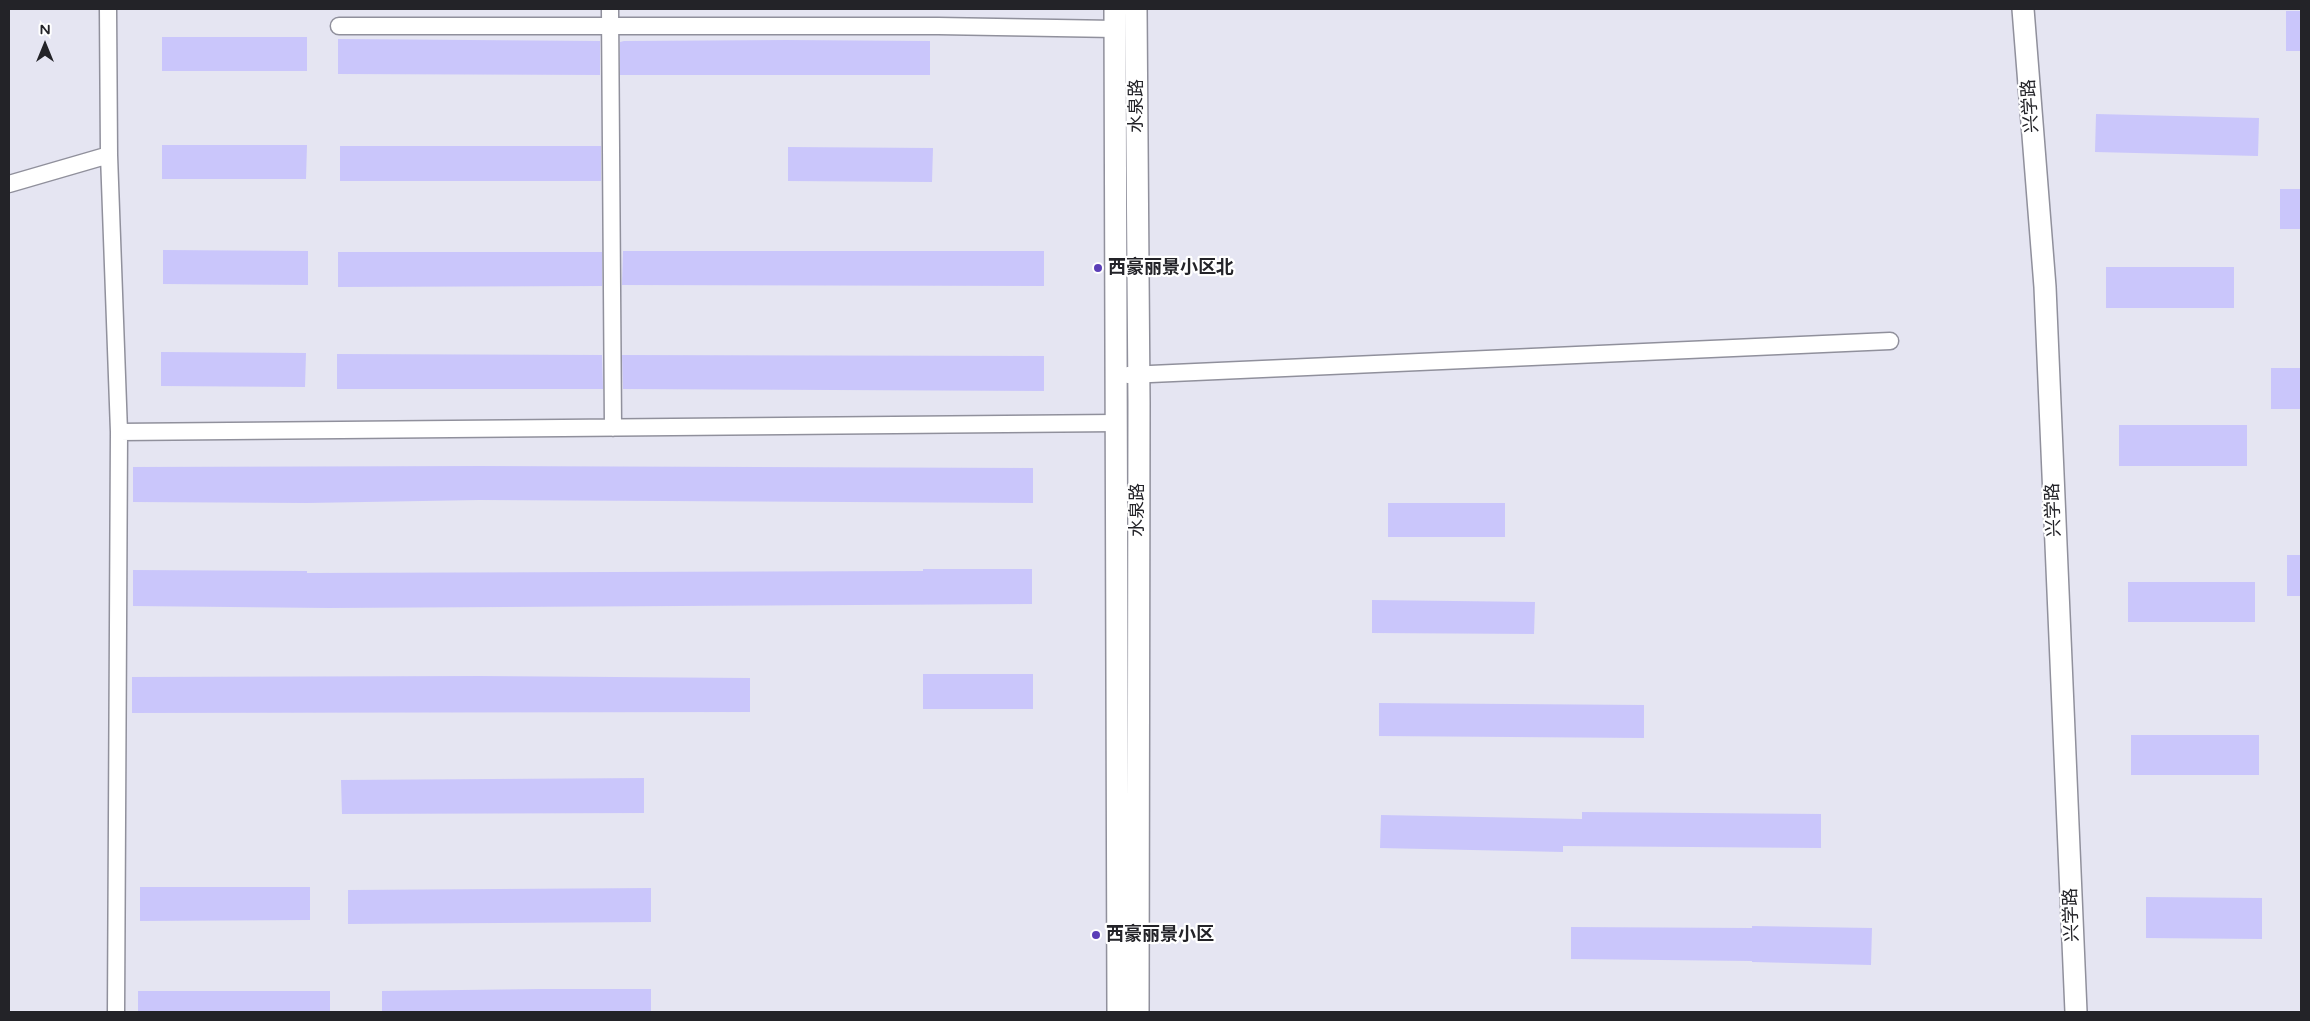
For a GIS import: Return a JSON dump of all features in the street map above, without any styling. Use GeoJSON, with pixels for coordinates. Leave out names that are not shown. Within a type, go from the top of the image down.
{"type":"FeatureCollection","features":[{"type":"Feature","properties":{"kind":"main road","name":"水泉路"},"geometry":{"type":"LineString","coordinates":[[1136,9],[1138,1012]]}},
{"type":"Feature","properties":{"kind":"main road","name":"兴学路"},"geometry":{"type":"LineString","coordinates":[[2023,9],[2045,287],[2076,1012]]}},
{"type":"Feature","properties":{"kind":"main road","name":"水泉路"},"geometry":{"type":"LineString","coordinates":[[1115,19],[1118,1012]]}},
{"type":"Feature","properties":{"kind":"street"},"geometry":{"type":"LineString","coordinates":[[108,9],[109,155],[119,432],[116,1012]]}},
{"type":"Feature","properties":{"kind":"street"},"geometry":{"type":"LineString","coordinates":[[610,9],[613,428]]}},
{"type":"Feature","properties":{"kind":"street"},"geometry":{"type":"LineString","coordinates":[[339,26],[938,26],[1115,19]]}},
{"type":"Feature","properties":{"kind":"street"},"geometry":{"type":"LineString","coordinates":[[9,184],[109,155]]}},
{"type":"Feature","properties":{"kind":"street"},"geometry":{"type":"LineString","coordinates":[[1116,375],[1890,340]]}},
{"type":"Feature","properties":{"kind":"street"},"geometry":{"type":"LineString","coordinates":[[119,432],[1116,423]]}},
{"type":"Feature","properties":{"kind":"building"},"geometry":{"type":"Polygon","coordinates":[[[2286,11],[2301,11],[2301,51],[2286,51],[2286,11]]]}},
{"type":"Feature","properties":{"kind":"building"},"geometry":{"type":"Polygon","coordinates":[[[162,37],[307,37],[307,71],[162,71],[162,37]]]}},
{"type":"Feature","properties":{"kind":"building"},"geometry":{"type":"Polygon","coordinates":[[[338,39],[600,41],[600,75],[338,74],[338,39]]]}},
{"type":"Feature","properties":{"kind":"building"},"geometry":{"type":"Polygon","coordinates":[[[624,41],[930,41],[930,75],[620,75],[620,42],[624,41]]]}},
{"type":"Feature","properties":{"kind":"building"},"geometry":{"type":"Polygon","coordinates":[[[2096,114],[2259,118],[2258,156],[2095,152],[2096,114]]]}},
{"type":"Feature","properties":{"kind":"building"},"geometry":{"type":"Polygon","coordinates":[[[162,145],[307,145],[306,179],[162,179],[162,145]]]}},
{"type":"Feature","properties":{"kind":"building"},"geometry":{"type":"Polygon","coordinates":[[[340,146],[601,146],[601,181],[340,181],[340,146]]]}},
{"type":"Feature","properties":{"kind":"building"},"geometry":{"type":"Polygon","coordinates":[[[788,147],[933,148],[932,182],[788,181],[788,147]]]}},
{"type":"Feature","properties":{"kind":"building"},"geometry":{"type":"Polygon","coordinates":[[[2280,189],[2301,189],[2301,229],[2280,229],[2280,189]]]}},
{"type":"Feature","properties":{"kind":"building"},"geometry":{"type":"Polygon","coordinates":[[[163,250],[308,251],[308,285],[163,284],[163,250]]]}},
{"type":"Feature","properties":{"kind":"building"},"geometry":{"type":"Polygon","coordinates":[[[623,251],[1044,251],[1044,286],[622,285],[623,251]]]}},
{"type":"Feature","properties":{"kind":"building"},"geometry":{"type":"Polygon","coordinates":[[[338,252],[602,252],[602,286],[338,287],[338,252]]]}},
{"type":"Feature","properties":{"kind":"building"},"geometry":{"type":"Polygon","coordinates":[[[2106,267],[2234,267],[2234,308],[2106,308],[2106,267]]]}},
{"type":"Feature","properties":{"kind":"building"},"geometry":{"type":"Polygon","coordinates":[[[161,352],[306,353],[305,387],[161,386],[161,352]]]}},
{"type":"Feature","properties":{"kind":"building"},"geometry":{"type":"Polygon","coordinates":[[[337,354],[602,355],[603,389],[337,389],[337,354]]]}},
{"type":"Feature","properties":{"kind":"building"},"geometry":{"type":"Polygon","coordinates":[[[622,355],[1044,356],[1044,391],[623,389],[622,355]]]}},
{"type":"Feature","properties":{"kind":"building"},"geometry":{"type":"Polygon","coordinates":[[[2271,368],[2301,368],[2301,409],[2271,409],[2271,368]]]}},
{"type":"Feature","properties":{"kind":"building"},"geometry":{"type":"Polygon","coordinates":[[[2119,425],[2247,425],[2247,466],[2119,466],[2119,425]]]}},
{"type":"Feature","properties":{"kind":"building"},"geometry":{"type":"Polygon","coordinates":[[[133,467],[1033,468],[1033,503],[480,500],[307,503],[133,502],[133,467]]]}},
{"type":"Feature","properties":{"kind":"building"},"geometry":{"type":"Polygon","coordinates":[[[1388,503],[1505,503],[1505,537],[1388,537],[1388,503]]]}},
{"type":"Feature","properties":{"kind":"building"},"geometry":{"type":"Polygon","coordinates":[[[2287,555],[2301,555],[2301,596],[2287,596],[2287,555]]]}},
{"type":"Feature","properties":{"kind":"building"},"geometry":{"type":"Polygon","coordinates":[[[923,569],[1032,569],[1032,604],[329,608],[133,606],[133,570],[307,571],[307,573],[923,571],[923,569]]]}},
{"type":"Feature","properties":{"kind":"building"},"geometry":{"type":"Polygon","coordinates":[[[2128,582],[2255,582],[2255,622],[2128,622],[2128,582]]]}},
{"type":"Feature","properties":{"kind":"building"},"geometry":{"type":"Polygon","coordinates":[[[1372,600],[1535,602],[1534,634],[1372,633],[1372,600]]]}},
{"type":"Feature","properties":{"kind":"building"},"geometry":{"type":"Polygon","coordinates":[[[923,674],[1033,674],[1033,709],[923,709],[923,674]]]}},
{"type":"Feature","properties":{"kind":"building"},"geometry":{"type":"Polygon","coordinates":[[[480,676],[750,678],[750,712],[132,713],[132,677],[480,676]]]}},
{"type":"Feature","properties":{"kind":"building"},"geometry":{"type":"Polygon","coordinates":[[[1379,703],[1644,705],[1644,738],[1379,736],[1379,703]]]}},
{"type":"Feature","properties":{"kind":"building"},"geometry":{"type":"Polygon","coordinates":[[[2131,735],[2259,735],[2259,775],[2131,775],[2131,735]]]}},
{"type":"Feature","properties":{"kind":"building"},"geometry":{"type":"Polygon","coordinates":[[[644,778],[644,813],[342,814],[341,780],[644,778]]]}},
{"type":"Feature","properties":{"kind":"building"},"geometry":{"type":"Polygon","coordinates":[[[1582,812],[1821,814],[1821,848],[1563,846],[1563,852],[1380,848],[1381,815],[1582,819],[1582,812]]]}},
{"type":"Feature","properties":{"kind":"building"},"geometry":{"type":"Polygon","coordinates":[[[140,887],[310,887],[310,920],[140,921],[140,887]]]}},
{"type":"Feature","properties":{"kind":"building"},"geometry":{"type":"Polygon","coordinates":[[[651,888],[651,922],[348,924],[348,890],[651,888]]]}},
{"type":"Feature","properties":{"kind":"building"},"geometry":{"type":"Polygon","coordinates":[[[2146,897],[2262,898],[2262,939],[2146,938],[2146,897]]]}},
{"type":"Feature","properties":{"kind":"building"},"geometry":{"type":"Polygon","coordinates":[[[1752,926],[1872,928],[1871,965],[1752,961],[1571,959],[1571,927],[1752,928],[1752,926]]]}},
{"type":"Feature","properties":{"kind":"building"},"geometry":{"type":"Polygon","coordinates":[[[651,989],[651,1012],[382,1012],[382,991],[651,989]]]}},
{"type":"Feature","properties":{"kind":"building"},"geometry":{"type":"Polygon","coordinates":[[[138,991],[330,991],[330,1012],[138,1012],[138,991]]]}},
{"type":"Feature","properties":{"kind":"place","name":"西豪丽景小区北"},"geometry":{"type":"Point","coordinates":[1098,268]}},
{"type":"Feature","properties":{"kind":"place","name":"西豪丽景小区"},"geometry":{"type":"Point","coordinates":[1096,935]}}]}
